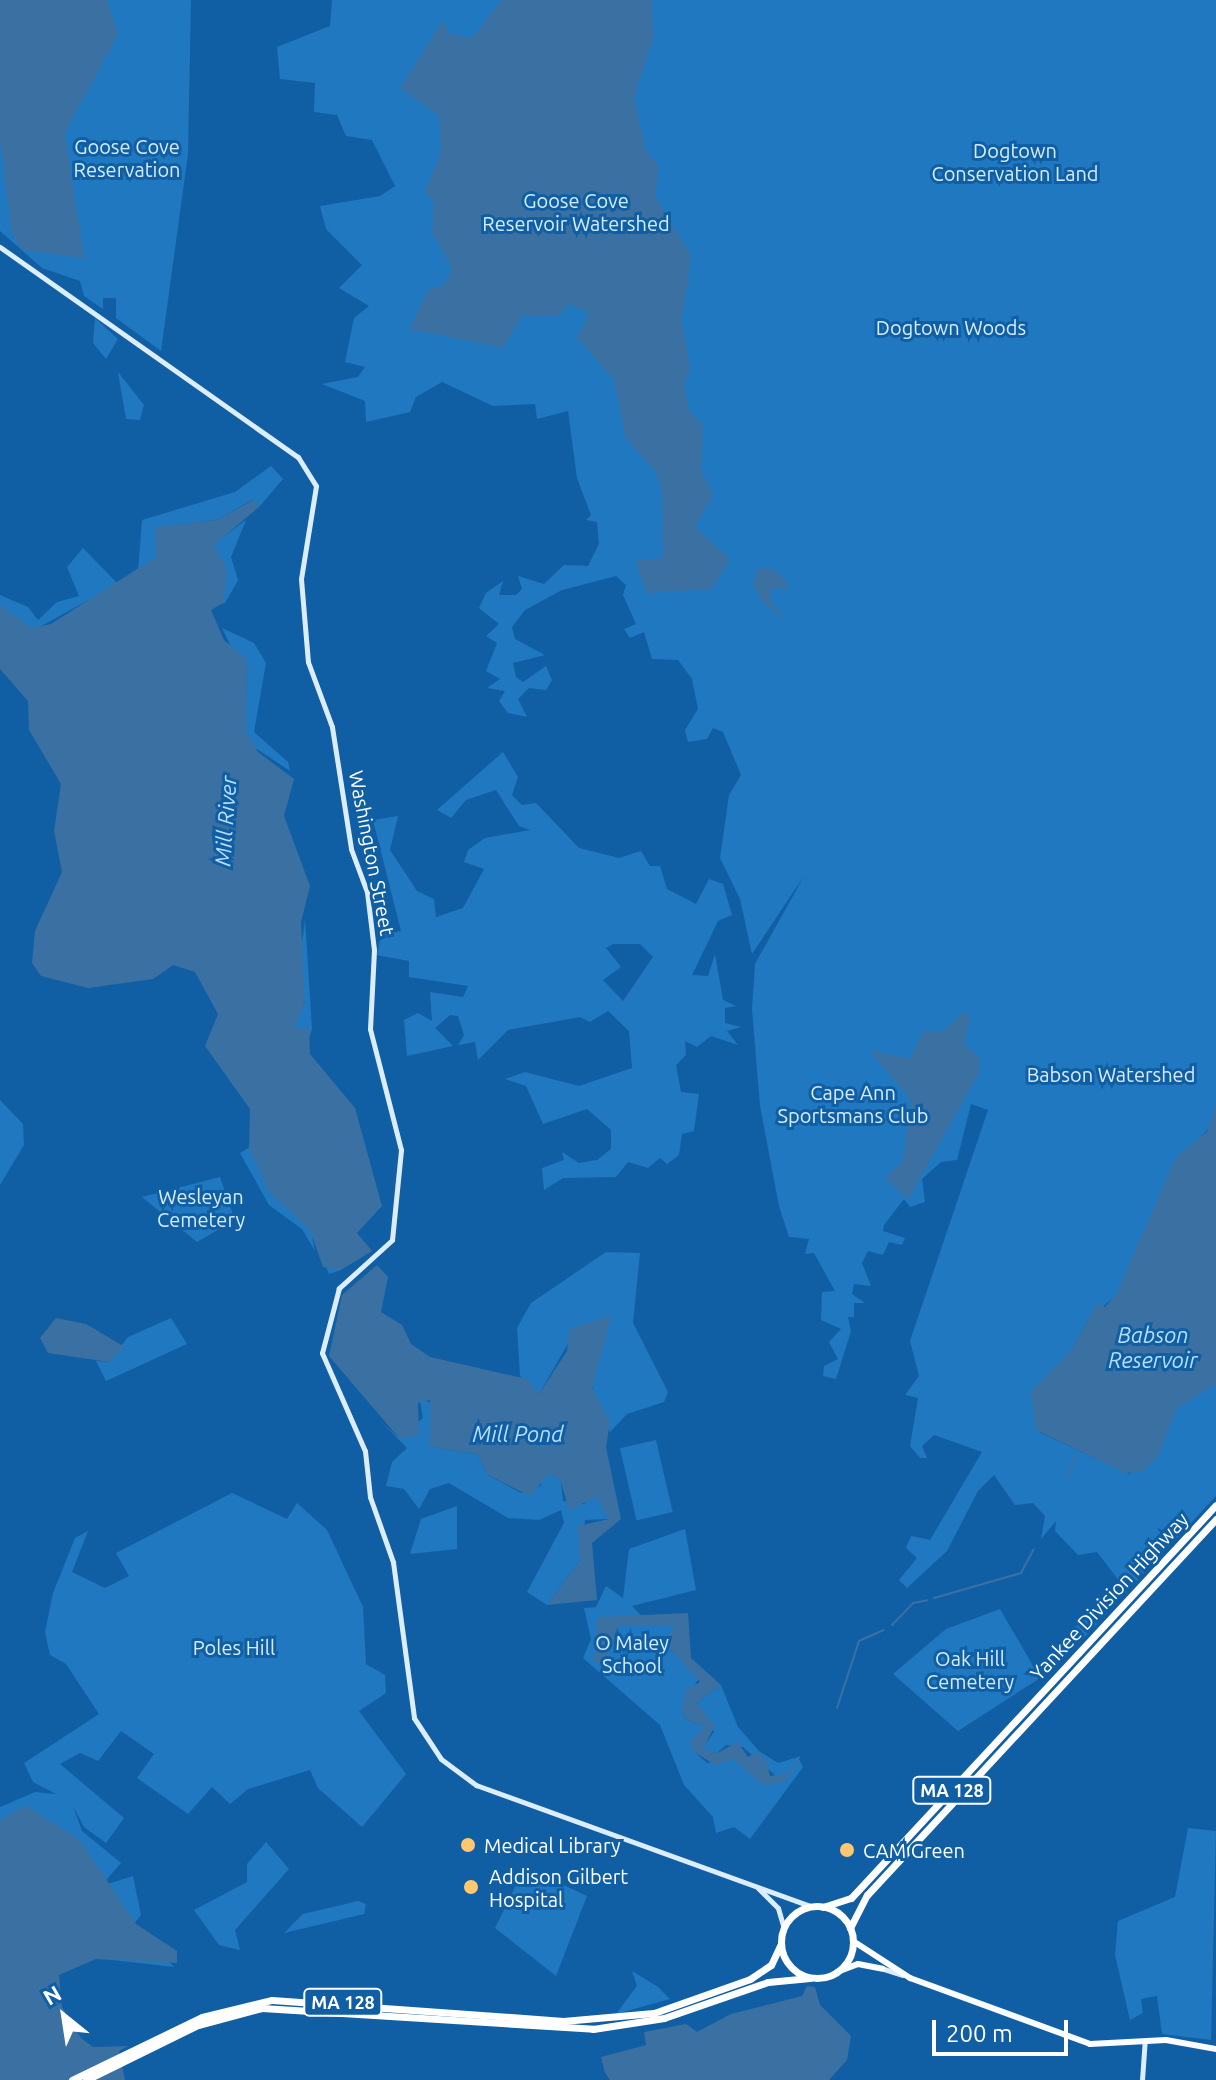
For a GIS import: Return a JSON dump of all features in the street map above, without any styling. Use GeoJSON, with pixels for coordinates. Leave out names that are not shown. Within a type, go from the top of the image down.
{"type":"FeatureCollection","features":[{"type":"Feature","properties":{"kind":"highway","name":"Yankee Division Highway"},"geometry":{"type":"LineString","coordinates":[[823,1907],[851,1898],[1216,1505]]}},
{"type":"Feature","properties":{"kind":"highway","name":"Yankee Division Highway"},"geometry":{"type":"LineString","coordinates":[[850,1928],[860,1903],[1216,1519]]}},
{"type":"Feature","properties":{"kind":"highway","name":"MA 128"},"geometry":{"type":"LineString","coordinates":[[813,1907],[823,1907]]}},
{"type":"Feature","properties":{"kind":"highway"},"geometry":{"type":"LineString","coordinates":[[784,1929],[813,1907]]}},
{"type":"Feature","properties":{"kind":"highway"},"geometry":{"type":"LineString","coordinates":[[823,1907],[850,1928],[853,1941],[837,1972]]}},
{"type":"Feature","properties":{"kind":"highway","name":"MA 128"},"geometry":{"type":"LineString","coordinates":[[552,2025],[622,2018],[693,2002],[764,1971],[781,1944],[784,1929]]}},
{"type":"Feature","properties":{"kind":"highway"},"geometry":{"type":"LineString","coordinates":[[781,1944],[790,1965],[810,1978]]}},
{"type":"Feature","properties":{"kind":"highway","name":"MA 128"},"geometry":{"type":"LineString","coordinates":[[72,2080],[151,2043],[230,2014],[288,2006],[552,2025],[664,2018],[768,1982],[837,1972]]}},
{"type":"Feature","properties":{"kind":"highway","name":"MA 128"},"geometry":{"type":"LineString","coordinates":[[86,2080],[151,2043]]}},
{"type":"Feature","properties":{"kind":"main road","name":"Washington Street"},"geometry":{"type":"LineString","coordinates":[[0,247],[288,449],[316,486],[301,579],[308,662],[332,727],[351,849],[367,892],[374,950],[370,1029],[401,1150],[392,1240],[339,1288],[322,1353],[365,1451],[370,1497],[395,1575],[414,1718],[441,1759],[466,1780],[813,1907]]}},
{"type":"Feature","properties":{"kind":"main road"},"geometry":{"type":"LineString","coordinates":[[758,1887],[778,1908],[784,1929]]}},
{"type":"Feature","properties":{"kind":"main road"},"geometry":{"type":"LineString","coordinates":[[853,1941],[910,1978]]}},
{"type":"Feature","properties":{"kind":"main road"},"geometry":{"type":"LineString","coordinates":[[837,1972],[858,1964],[884,1969],[1090,2044],[1145,2041],[1216,2049]]}},
{"type":"Feature","properties":{"kind":"main road"},"geometry":{"type":"LineString","coordinates":[[1142,2080],[1145,2041]]}},
{"type":"Feature","properties":{"kind":"green space","name":"Goose Cove Reservation"},"geometry":{"type":"Polygon","coordinates":[[[14,0],[191,0],[188,154],[161,351],[116,318],[116,298],[103,298],[103,309],[84,296],[80,281],[42,268],[0,231],[0,5],[14,0]]]}},
{"type":"Feature","properties":{"kind":"green space","name":"Dogtown Woods"},"geometry":{"type":"Polygon","coordinates":[[[332,0],[1216,0],[1216,1101],[1210,1128],[1188,1149],[1154,1209],[1119,1294],[1090,1316],[1072,1349],[1039,1385],[1039,1432],[1129,1474],[1151,1462],[1175,1408],[1216,1382],[1216,1496],[1079,1643],[1069,1632],[1121,1590],[1117,1578],[1097,1552],[1078,1555],[1055,1531],[1056,1521],[1041,1539],[1045,1516],[1033,1503],[1015,1505],[994,1475],[978,1491],[947,1551],[907,1588],[899,1580],[917,1558],[906,1548],[911,1536],[930,1540],[982,1452],[934,1435],[922,1446],[927,1458],[920,1458],[910,1446],[918,1398],[905,1395],[919,1376],[910,1341],[988,1110],[971,1104],[957,1160],[941,1162],[922,1179],[925,1202],[910,1207],[904,1199],[884,1225],[883,1231],[905,1238],[902,1245],[889,1242],[883,1255],[868,1251],[862,1263],[871,1286],[854,1284],[852,1294],[865,1303],[854,1303],[854,1317],[848,1317],[851,1331],[836,1379],[823,1376],[824,1366],[838,1359],[829,1342],[841,1329],[821,1320],[822,1292],[835,1291],[814,1253],[805,1254],[809,1239],[789,1237],[779,1206],[760,1106],[752,1009],[755,964],[804,876],[752,954],[740,899],[720,858],[729,795],[741,775],[723,732],[713,728],[707,739],[688,742],[685,730],[698,709],[692,679],[678,660],[652,659],[644,632],[630,638],[624,629],[636,624],[623,595],[626,585],[616,576],[562,590],[525,610],[512,627],[515,639],[545,655],[513,663],[516,677],[523,682],[546,666],[552,680],[546,690],[529,688],[518,699],[527,717],[508,713],[499,701],[505,691],[487,688],[500,679],[486,671],[497,643],[486,636],[499,624],[479,608],[486,593],[503,581],[499,595],[516,595],[522,589],[518,576],[544,584],[564,565],[588,566],[599,544],[597,522],[586,520],[591,515],[577,478],[568,411],[537,419],[535,404],[493,406],[442,382],[416,397],[410,412],[366,422],[365,401],[322,384],[358,377],[365,367],[345,362],[354,318],[369,306],[339,288],[362,265],[326,229],[320,206],[380,196],[395,186],[372,140],[346,136],[337,115],[314,112],[315,83],[280,79],[277,47],[330,26],[332,0]]]}},
{"type":"Feature","properties":{"kind":"green space"},"geometry":{"type":"Polygon","coordinates":[[[95,318],[118,339],[106,359],[93,343],[95,318]]]}},
{"type":"Feature","properties":{"kind":"green space"},"geometry":{"type":"Polygon","coordinates":[[[118,372],[144,405],[140,420],[126,419],[118,372]]]}},
{"type":"Feature","properties":{"kind":"green space"},"geometry":{"type":"Polygon","coordinates":[[[271,466],[283,479],[260,506],[252,500],[217,520],[158,527],[156,559],[138,571],[142,520],[235,492],[271,466]]]}},
{"type":"Feature","properties":{"kind":"green space"},"geometry":{"type":"Polygon","coordinates":[[[246,520],[231,557],[238,580],[225,603],[208,608],[205,600],[227,570],[208,548],[246,520]]]}},
{"type":"Feature","properties":{"kind":"green space"},"geometry":{"type":"Polygon","coordinates":[[[83,548],[118,584],[34,630],[0,606],[0,595],[28,607],[38,620],[57,602],[79,596],[67,567],[83,548]]]}},
{"type":"Feature","properties":{"kind":"green space"},"geometry":{"type":"Polygon","coordinates":[[[222,628],[254,643],[266,663],[254,732],[288,762],[290,771],[245,741],[247,659],[233,651],[222,628]]]}},
{"type":"Feature","properties":{"kind":"green space"},"geometry":{"type":"Polygon","coordinates":[[[503,752],[518,777],[512,795],[522,805],[536,803],[579,848],[619,858],[641,851],[650,866],[660,866],[667,889],[696,904],[709,879],[723,884],[732,915],[718,921],[692,975],[708,976],[715,954],[723,1000],[736,1006],[725,1008],[725,1023],[741,1027],[727,1031],[738,1045],[711,1036],[697,1047],[685,1041],[686,1055],[676,1065],[681,1092],[699,1094],[694,1131],[682,1134],[679,1155],[667,1164],[660,1158],[648,1168],[628,1162],[616,1177],[563,1178],[544,1190],[542,1168],[564,1160],[562,1152],[579,1163],[597,1160],[611,1149],[611,1130],[587,1109],[543,1124],[526,1086],[505,1079],[525,1072],[579,1086],[632,1068],[629,1031],[608,1011],[590,1022],[580,1017],[508,1030],[478,1060],[475,1042],[458,1045],[464,1035],[458,1016],[450,1015],[435,1028],[453,1046],[407,1056],[404,1020],[418,1013],[432,1021],[430,992],[463,997],[468,986],[409,977],[409,961],[377,955],[381,935],[401,931],[373,820],[398,816],[390,850],[417,891],[434,899],[436,917],[463,908],[484,869],[464,862],[468,850],[485,838],[530,830],[519,826],[496,790],[466,800],[451,818],[437,810],[503,752]],[[613,944],[606,948],[621,967],[603,980],[623,1001],[653,957],[640,944],[613,944]]]}},
{"type":"Feature","properties":{"kind":"green space"},"geometry":{"type":"Polygon","coordinates":[[[305,919],[312,1029],[307,1045],[292,1028],[305,1002],[297,983],[305,919]]]}},
{"type":"Feature","properties":{"kind":"green space"},"geometry":{"type":"Polygon","coordinates":[[[244,1087],[284,1190],[341,1270],[329,1274],[312,1236],[315,1251],[302,1229],[269,1205],[240,1153],[250,1147],[254,1117],[244,1087]]]}},
{"type":"Feature","properties":{"kind":"green space"},"geometry":{"type":"Polygon","coordinates":[[[0,1100],[23,1124],[24,1145],[0,1185],[0,1100]]]}},
{"type":"Feature","properties":{"kind":"green space","name":"Wesleyan Cemetery"},"geometry":{"type":"Polygon","coordinates":[[[220,1177],[235,1220],[197,1242],[142,1197],[220,1177]]]}},
{"type":"Feature","properties":{"kind":"green space"},"geometry":{"type":"Polygon","coordinates":[[[606,1252],[640,1253],[633,1323],[668,1392],[664,1402],[627,1414],[610,1432],[592,1386],[606,1317],[577,1328],[539,1394],[520,1376],[517,1328],[531,1303],[606,1252]]]}},
{"type":"Feature","properties":{"kind":"green space"},"geometry":{"type":"Polygon","coordinates":[[[171,1318],[187,1344],[106,1381],[96,1361],[109,1362],[128,1337],[171,1318]]]}},
{"type":"Feature","properties":{"kind":"green space"},"geometry":{"type":"Polygon","coordinates":[[[420,1400],[434,1403],[431,1447],[477,1454],[488,1475],[521,1493],[541,1486],[543,1473],[550,1473],[561,1482],[563,1501],[584,1504],[594,1494],[605,1509],[609,1519],[585,1520],[580,1560],[547,1605],[527,1592],[564,1523],[561,1510],[539,1520],[508,1518],[449,1483],[430,1489],[419,1509],[404,1489],[386,1486],[392,1462],[407,1448],[378,1419],[399,1438],[423,1418],[420,1400]]]}},
{"type":"Feature","properties":{"kind":"green space"},"geometry":{"type":"Polygon","coordinates":[[[656,1440],[673,1512],[637,1520],[620,1448],[656,1440]]]}},
{"type":"Feature","properties":{"kind":"green space","name":"Poles Hill"},"geometry":{"type":"Polygon","coordinates":[[[232,1493],[287,1519],[297,1503],[327,1530],[363,1607],[366,1664],[385,1675],[386,1693],[359,1711],[406,1774],[362,1827],[318,1788],[310,1770],[248,1789],[230,1804],[212,1787],[188,1814],[137,1778],[154,1754],[121,1731],[98,1761],[80,1753],[60,1764],[124,1818],[106,1843],[84,1827],[73,1806],[82,1831],[121,1863],[101,1886],[133,1876],[141,1915],[134,1924],[174,1967],[95,1958],[0,1896],[0,1807],[35,1792],[56,1794],[33,1782],[24,1763],[99,1714],[66,1664],[50,1655],[45,1632],[53,1593],[75,1538],[88,1531],[72,1572],[105,1588],[129,1576],[116,1553],[232,1493]]]}},
{"type":"Feature","properties":{"kind":"green space"},"geometry":{"type":"Polygon","coordinates":[[[457,1506],[457,1549],[410,1554],[421,1519],[457,1506]]]}},
{"type":"Feature","properties":{"kind":"green space","name":"O Maley School"},"geometry":{"type":"Polygon","coordinates":[[[685,1529],[696,1590],[632,1606],[648,1623],[675,1625],[670,1649],[699,1678],[682,1707],[685,1719],[706,1727],[695,1752],[707,1763],[734,1759],[766,1786],[776,1776],[743,1747],[726,1745],[716,1754],[702,1748],[714,1732],[697,1703],[721,1685],[738,1727],[759,1751],[778,1763],[798,1757],[803,1767],[750,1839],[734,1827],[716,1833],[713,1817],[684,1785],[660,1725],[583,1658],[591,1639],[584,1608],[596,1607],[606,1586],[623,1598],[629,1549],[685,1529]]]}},
{"type":"Feature","properties":{"kind":"green space","name":"Oak Hill Cemetery"},"geometry":{"type":"Polygon","coordinates":[[[1000,1609],[1040,1678],[958,1731],[893,1674],[946,1629],[1000,1609]]]}},
{"type":"Feature","properties":{"kind":"green space"},"geometry":{"type":"Polygon","coordinates":[[[1188,1828],[1216,1831],[1211,2040],[1162,2034],[1157,1996],[1141,1999],[1143,2013],[1130,2020],[1115,1955],[1118,1921],[1175,1897],[1188,1828]]]}},
{"type":"Feature","properties":{"kind":"green space"},"geometry":{"type":"Polygon","coordinates":[[[266,1842],[289,1869],[235,1930],[240,1950],[219,1945],[194,1910],[247,1882],[247,1864],[266,1842]]]}},
{"type":"Feature","properties":{"kind":"green space"},"geometry":{"type":"Polygon","coordinates":[[[525,1867],[587,1896],[556,1976],[495,1928],[525,1867]]]}},
{"type":"Feature","properties":{"kind":"green space"},"geometry":{"type":"Polygon","coordinates":[[[358,1901],[366,1904],[364,1914],[284,1933],[303,1914],[358,1901]]]}},
{"type":"Feature","properties":{"kind":"green space"},"geometry":{"type":"Polygon","coordinates":[[[632,1971],[658,1987],[670,1999],[616,2014],[637,1986],[632,1971]]]}},
{"type":"Feature","properties":{"kind":"water"},"geometry":{"type":"Polygon","coordinates":[[[0,0],[107,0],[118,34],[65,133],[84,258],[22,250],[12,233],[0,138],[0,0]]]}},
{"type":"Feature","properties":{"kind":"water"},"geometry":{"type":"Polygon","coordinates":[[[502,0],[651,0],[654,35],[634,97],[646,151],[659,167],[655,197],[691,255],[682,321],[690,368],[684,385],[689,410],[703,425],[701,470],[713,495],[695,527],[730,559],[712,589],[647,593],[635,561],[663,558],[662,491],[655,471],[626,439],[614,380],[577,338],[589,313],[569,304],[560,315],[522,316],[503,348],[409,329],[428,290],[444,285],[452,268],[432,232],[434,203],[425,192],[441,152],[439,116],[400,88],[443,20],[450,34],[472,38],[502,0]]]}},
{"type":"Feature","properties":{"kind":"water"},"geometry":{"type":"Polygon","coordinates":[[[253,500],[260,506],[214,545],[227,570],[224,602],[211,610],[224,640],[247,659],[246,731],[258,752],[294,779],[284,816],[310,886],[301,922],[305,1001],[294,1028],[309,1027],[310,1054],[355,1108],[382,1206],[357,1233],[372,1251],[341,1270],[323,1267],[310,1230],[269,1192],[249,1147],[250,1109],[205,1046],[218,1014],[195,972],[173,965],[153,979],[88,988],[41,976],[32,963],[35,931],[62,872],[54,831],[61,784],[29,730],[28,701],[0,669],[0,605],[32,628],[51,624],[156,557],[155,527],[217,520],[253,500]]]}},
{"type":"Feature","properties":{"kind":"water"},"geometry":{"type":"Polygon","coordinates":[[[758,568],[774,569],[787,582],[789,589],[772,588],[770,599],[785,620],[762,602],[753,583],[758,568]]]}},
{"type":"Feature","properties":{"kind":"water"},"geometry":{"type":"Polygon","coordinates":[[[964,1012],[970,1016],[964,1045],[980,1057],[979,1073],[908,1199],[885,1178],[903,1161],[911,1100],[869,1050],[910,1059],[924,1030],[943,1032],[964,1012]]]}},
{"type":"Feature","properties":{"kind":"water","name":"Babson Reservoir"},"geometry":{"type":"Polygon","coordinates":[[[1216,1101],[1216,1384],[1177,1408],[1158,1457],[1142,1472],[1126,1473],[1036,1430],[1031,1391],[1072,1349],[1097,1303],[1105,1307],[1116,1295],[1176,1157],[1208,1131],[1216,1101]]]}},
{"type":"Feature","properties":{"kind":"water","name":"Mill Pond"},"geometry":{"type":"Polygon","coordinates":[[[377,1265],[388,1277],[381,1312],[402,1325],[411,1344],[430,1357],[527,1379],[539,1394],[567,1351],[569,1329],[612,1315],[592,1387],[610,1422],[606,1447],[621,1519],[592,1543],[597,1600],[547,1605],[580,1560],[578,1526],[609,1519],[596,1497],[569,1510],[561,1482],[550,1473],[530,1496],[488,1475],[477,1454],[430,1447],[430,1400],[418,1403],[419,1436],[399,1438],[329,1356],[342,1295],[377,1265]]]}},
{"type":"Feature","properties":{"kind":"water"},"geometry":{"type":"Polygon","coordinates":[[[56,1318],[86,1324],[125,1347],[109,1362],[48,1353],[40,1338],[56,1318]]]}},
{"type":"Feature","properties":{"kind":"water"},"geometry":{"type":"Polygon","coordinates":[[[688,1613],[691,1658],[721,1685],[697,1703],[715,1726],[703,1748],[716,1754],[737,1742],[748,1757],[757,1752],[766,1760],[770,1776],[791,1773],[784,1781],[766,1786],[734,1759],[715,1765],[693,1751],[690,1741],[706,1727],[685,1719],[682,1707],[686,1690],[700,1682],[666,1644],[674,1625],[619,1625],[607,1658],[594,1664],[598,1617],[688,1613]]]}},
{"type":"Feature","properties":{"kind":"water"},"geometry":{"type":"Polygon","coordinates":[[[25,1805],[80,1840],[136,1924],[177,1951],[177,1963],[96,1959],[59,1975],[62,2007],[81,2038],[93,2047],[128,2046],[119,2051],[125,2080],[0,2080],[0,1821],[25,1805]]]}},
{"type":"Feature","properties":{"kind":"water"},"geometry":{"type":"Polygon","coordinates":[[[807,1986],[815,1987],[820,2005],[851,2036],[847,2060],[829,2080],[610,2080],[605,2073],[601,2057],[646,2045],[644,2032],[686,2024],[697,2032],[731,2014],[802,1996],[807,1986]]]}},
{"type":"Feature","properties":{"kind":"waterway"},"geometry":{"type":"LineString","coordinates":[[1067,1477],[1077,1455]]}},
{"type":"Feature","properties":{"kind":"waterway","name":"Mill River"},"geometry":{"type":"LineString","coordinates":[[934,1598],[1021,1573],[1034,1549]]}},
{"type":"Feature","properties":{"kind":"waterway","name":"Mill River"},"geometry":{"type":"LineString","coordinates":[[892,1625],[913,1603],[928,1600]]}},
{"type":"Feature","properties":{"kind":"waterway","name":"Mill River"},"geometry":{"type":"LineString","coordinates":[[837,1708],[859,1641],[884,1630]]}},
{"type":"Feature","properties":{"kind":"waterway","name":"Mill River"},"geometry":{"type":"LineString","coordinates":[[787,1778],[799,1757]]}},
{"type":"Feature","properties":{"kind":"waterway","name":"Mill River"},"geometry":{"type":"LineString","coordinates":[[734,1759],[761,1782]]}},
{"type":"Feature","properties":{"kind":"place","name":"Medical Library"},"geometry":{"type":"Point","coordinates":[468,1845]}},
{"type":"Feature","properties":{"kind":"place","name":"CAM Green"},"geometry":{"type":"Point","coordinates":[847,1850]}},
{"type":"Feature","properties":{"kind":"place","name":"Addison Gilbert Hospital"},"geometry":{"type":"Point","coordinates":[471,1887]}},
{"type":"Feature","properties":{"kind":"park label","name":"Dogtown Conservation Land"},"geometry":{"type":"Point","coordinates":[1015,162]}},
{"type":"Feature","properties":{"kind":"park label","name":"Goose Cove Reservoir Watershed"},"geometry":{"type":"Point","coordinates":[576,212]}},
{"type":"Feature","properties":{"kind":"park label","name":"Babson Watershed"},"geometry":{"type":"Point","coordinates":[1111,1074]}},
{"type":"Feature","properties":{"kind":"park label","name":"Cape Ann Sportsmans Club"},"geometry":{"type":"Point","coordinates":[853,1104]}}]}
